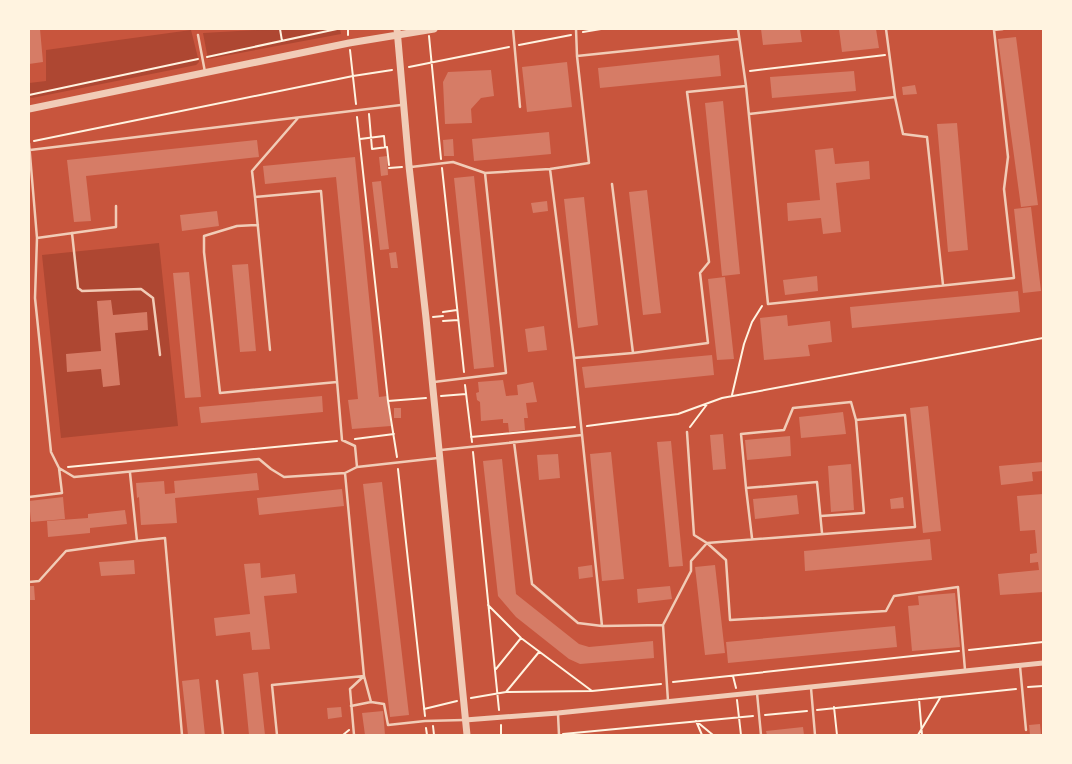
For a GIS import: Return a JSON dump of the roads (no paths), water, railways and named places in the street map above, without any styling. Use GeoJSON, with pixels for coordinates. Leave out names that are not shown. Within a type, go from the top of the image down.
{"type":"FeatureCollection","features":[{"type":"Feature","properties":{"kind":"street"},"geometry":{"type":"LineString","coordinates":[[29,109],[349,44],[397,32],[431,29]]}},
{"type":"Feature","properties":{"kind":"street"},"geometry":{"type":"LineString","coordinates":[[397,32],[467,735]]}},
{"type":"Feature","properties":{"kind":"street"},"geometry":{"type":"LineString","coordinates":[[465,720],[558,713],[1043,664]]}},
{"type":"Feature","properties":{"kind":"lane"},"geometry":{"type":"LineString","coordinates":[[513,29],[520,107]]}},
{"type":"Feature","properties":{"kind":"lane"},"geometry":{"type":"LineString","coordinates":[[409,167],[453,162],[485,173],[550,169],[589,162],[577,56],[576,29]]}},
{"type":"Feature","properties":{"kind":"lane"},"geometry":{"type":"LineString","coordinates":[[738,29],[746,86],[768,304],[1014,278],[1004,189],[1008,157],[994,30],[1003,29]]}},
{"type":"Feature","properties":{"kind":"lane"},"geometry":{"type":"LineString","coordinates":[[886,29],[895,97],[903,134],[927,137],[943,285]]}},
{"type":"Feature","properties":{"kind":"lane"},"geometry":{"type":"LineString","coordinates":[[198,34],[205,72]]}},
{"type":"Feature","properties":{"kind":"lane"},"geometry":{"type":"LineString","coordinates":[[577,56],[739,39]]}},
{"type":"Feature","properties":{"kind":"lane"},"geometry":{"type":"LineString","coordinates":[[574,358],[633,353],[708,343],[700,273],[709,262],[687,92],[746,86]]}},
{"type":"Feature","properties":{"kind":"lane"},"geometry":{"type":"LineString","coordinates":[[748,114],[895,97]]}},
{"type":"Feature","properties":{"kind":"lane"},"geometry":{"type":"LineString","coordinates":[[30,150],[403,105]]}},
{"type":"Feature","properties":{"kind":"lane"},"geometry":{"type":"LineString","coordinates":[[270,350],[252,171],[298,118]]}},
{"type":"Feature","properties":{"kind":"lane"},"geometry":{"type":"LineString","coordinates":[[29,142],[37,238],[35,298],[51,452],[59,468],[62,493],[29,496]]}},
{"type":"Feature","properties":{"kind":"lane"},"geometry":{"type":"LineString","coordinates":[[550,169],[574,358],[602,626]]}},
{"type":"Feature","properties":{"kind":"lane"},"geometry":{"type":"LineString","coordinates":[[433,382],[506,373],[485,173]]}},
{"type":"Feature","properties":{"kind":"lane"},"geometry":{"type":"LineString","coordinates":[[612,184],[633,353]]}},
{"type":"Feature","properties":{"kind":"lane"},"geometry":{"type":"LineString","coordinates":[[255,196],[321,191],[342,440],[355,446],[357,467]]}},
{"type":"Feature","properties":{"kind":"lane"},"geometry":{"type":"LineString","coordinates":[[37,238],[116,227],[116,206]]}},
{"type":"Feature","properties":{"kind":"lane"},"geometry":{"type":"LineString","coordinates":[[258,225],[237,226],[204,236],[204,252],[220,393],[337,382]]}},
{"type":"Feature","properties":{"kind":"lane"},"geometry":{"type":"LineString","coordinates":[[72,233],[78,288],[82,291],[141,289],[153,298],[160,355]]}},
{"type":"Feature","properties":{"kind":"lane"},"geometry":{"type":"LineString","coordinates":[[752,539],[741,434],[784,430],[793,408],[851,402],[856,420],[864,513],[821,516]]}},
{"type":"Feature","properties":{"kind":"lane"},"geometry":{"type":"LineString","coordinates":[[668,702],[663,625],[691,571],[691,561],[707,543],[915,527],[905,414],[856,420]]}},
{"type":"Feature","properties":{"kind":"lane"},"geometry":{"type":"LineString","coordinates":[[687,432],[694,535],[707,543],[726,560],[730,620],[886,611],[894,596],[958,587],[965,671]]}},
{"type":"Feature","properties":{"kind":"lane"},"geometry":{"type":"LineString","coordinates":[[438,450],[582,435]]}},
{"type":"Feature","properties":{"kind":"lane"},"geometry":{"type":"LineString","coordinates":[[514,442],[532,584],[578,623],[602,626],[663,625]]}},
{"type":"Feature","properties":{"kind":"lane"},"geometry":{"type":"LineString","coordinates":[[59,468],[74,477],[259,459],[284,477],[346,473],[357,467],[439,458]]}},
{"type":"Feature","properties":{"kind":"lane"},"geometry":{"type":"LineString","coordinates":[[130,472],[136,541]]}},
{"type":"Feature","properties":{"kind":"lane"},"geometry":{"type":"LineString","coordinates":[[346,473],[364,676],[371,702]]}},
{"type":"Feature","properties":{"kind":"lane"},"geometry":{"type":"LineString","coordinates":[[746,488],[817,482],[822,533]]}},
{"type":"Feature","properties":{"kind":"lane"},"geometry":{"type":"LineString","coordinates":[[29,582],[39,581],[66,550],[165,538],[182,735]]}},
{"type":"Feature","properties":{"kind":"lane"},"geometry":{"type":"LineString","coordinates":[[1020,666],[1026,730]]}},
{"type":"Feature","properties":{"kind":"lane"},"geometry":{"type":"LineString","coordinates":[[354,735],[350,689],[364,676]]}},
{"type":"Feature","properties":{"kind":"lane"},"geometry":{"type":"LineString","coordinates":[[277,735],[272,685],[364,676]]}},
{"type":"Feature","properties":{"kind":"lane"},"geometry":{"type":"LineString","coordinates":[[217,680],[222,735]]}},
{"type":"Feature","properties":{"kind":"lane"},"geometry":{"type":"LineString","coordinates":[[811,688],[815,735]]}},
{"type":"Feature","properties":{"kind":"lane"},"geometry":{"type":"LineString","coordinates":[[757,693],[761,735]]}},
{"type":"Feature","properties":{"kind":"lane"},"geometry":{"type":"LineString","coordinates":[[352,706],[371,702],[384,704],[388,725],[425,721],[465,720]]}},
{"type":"Feature","properties":{"kind":"lane"},"geometry":{"type":"LineString","coordinates":[[558,713],[559,735]]}}]}
